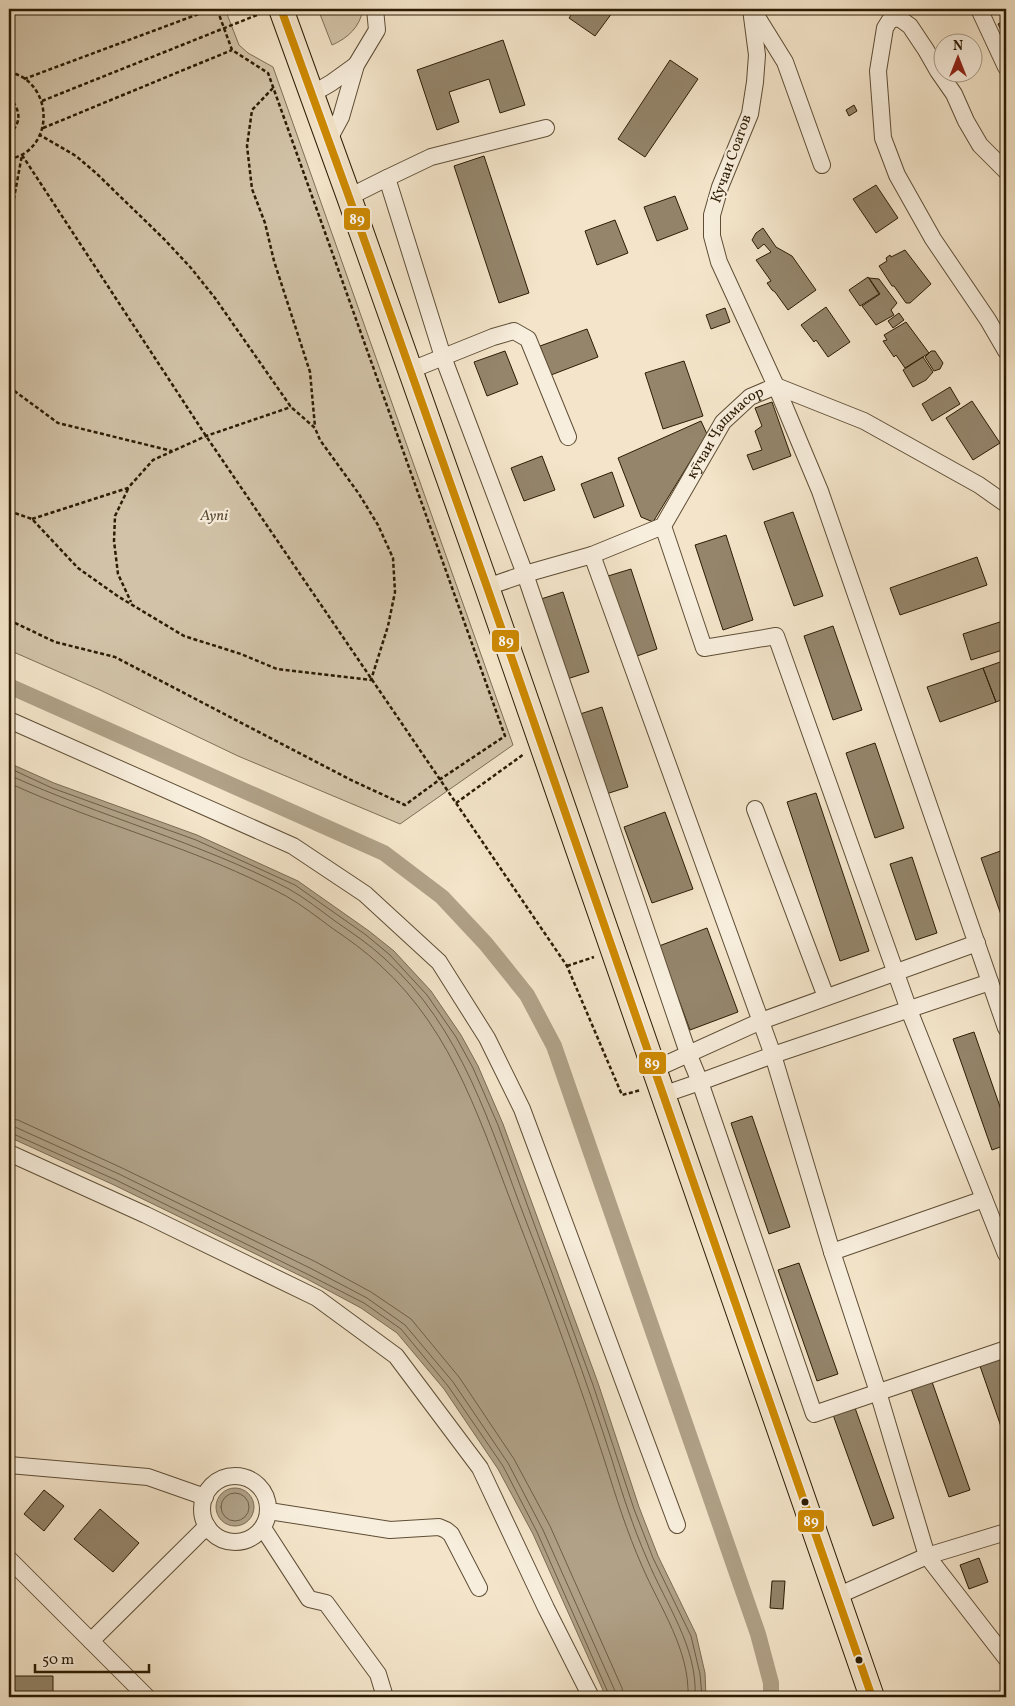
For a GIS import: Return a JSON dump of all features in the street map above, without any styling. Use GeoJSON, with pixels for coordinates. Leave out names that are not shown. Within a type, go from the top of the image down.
{"type":"FeatureCollection","features":[{"type":"Feature","properties":{"kind":"highway"},"geometry":{"type":"LineString","coordinates":[[271,11],[312,94],[349,197],[486,587],[653,1085],[872,1697]]}},
{"type":"Feature","properties":{"kind":"street"},"geometry":{"type":"LineString","coordinates":[[328,141],[341,117],[356,66],[378,30],[375,9]]}},
{"type":"Feature","properties":{"kind":"street"},"geometry":{"type":"LineString","coordinates":[[751,9],[785,62],[822,165]]}},
{"type":"Feature","properties":{"kind":"street","name":"Кучаи Соатов"},"geometry":{"type":"LineString","coordinates":[[751,9],[757,55],[756,82],[750,114],[720,186],[712,215],[712,236],[719,262],[776,386],[820,491],[1006,1028]]}},
{"type":"Feature","properties":{"kind":"street"},"geometry":{"type":"LineString","coordinates":[[979,9],[1006,66]]}},
{"type":"Feature","properties":{"kind":"street"},"geometry":{"type":"LineString","coordinates":[[1006,171],[980,145],[966,122],[954,94],[910,26],[899,18],[887,14],[878,71],[883,138],[897,175],[933,239],[988,320],[1006,351]]}},
{"type":"Feature","properties":{"kind":"street"},"geometry":{"type":"LineString","coordinates":[[312,94],[356,66]]}},
{"type":"Feature","properties":{"kind":"street"},"geometry":{"type":"LineString","coordinates":[[349,197],[431,157],[546,128]]}},
{"type":"Feature","properties":{"kind":"street"},"geometry":{"type":"LineString","coordinates":[[387,178],[443,357],[525,574],[688,1053],[700,1082],[814,1414],[1006,1349]]}},
{"type":"Feature","properties":{"kind":"street"},"geometry":{"type":"LineString","coordinates":[[410,370],[514,331],[528,339],[568,437]]}},
{"type":"Feature","properties":{"kind":"street","name":"кӯчаи Чашмасор"},"geometry":{"type":"LineString","coordinates":[[664,526],[723,422],[750,398],[776,386],[864,421],[979,485],[1006,504]]}},
{"type":"Feature","properties":{"kind":"street"},"geometry":{"type":"LineString","coordinates":[[486,587],[592,555],[664,526],[704,648],[776,636],[909,1010],[1006,1254]]}},
{"type":"Feature","properties":{"kind":"street"},"geometry":{"type":"LineString","coordinates":[[592,555],[773,1055],[927,1556],[1006,1658]]}},
{"type":"Feature","properties":{"kind":"street"},"geometry":{"type":"LineString","coordinates":[[9,720],[293,846],[365,894],[439,962],[487,1038],[522,1109],[676,1525]]}},
{"type":"Feature","properties":{"kind":"street"},"geometry":{"type":"LineString","coordinates":[[756,809],[826,997]]}},
{"type":"Feature","properties":{"kind":"street"},"geometry":{"type":"LineString","coordinates":[[653,1085],[688,1053],[761,1021],[977,943]]}},
{"type":"Feature","properties":{"kind":"street"},"geometry":{"type":"LineString","coordinates":[[653,1085],[700,1082],[773,1055],[990,982]]}},
{"type":"Feature","properties":{"kind":"street"},"geometry":{"type":"LineString","coordinates":[[9,1153],[146,1215],[316,1298],[396,1356],[480,1468],[546,1608],[591,1697]]}},
{"type":"Feature","properties":{"kind":"street"},"geometry":{"type":"LineString","coordinates":[[832,1252],[984,1199]]}},
{"type":"Feature","properties":{"kind":"street"},"geometry":{"type":"LineString","coordinates":[[9,1465],[148,1477],[204,1497]]}},
{"type":"Feature","properties":{"kind":"street"},"geometry":{"type":"LineString","coordinates":[[237,1475],[254,1481],[266,1494],[269,1511],[263,1528],[250,1539],[233,1542],[216,1537],[205,1524],[201,1507],[204,1497],[207,1490],[220,1479],[237,1475]]}},
{"type":"Feature","properties":{"kind":"street"},"geometry":{"type":"LineString","coordinates":[[269,1511],[390,1530],[439,1527],[451,1534],[479,1588]]}},
{"type":"Feature","properties":{"kind":"street"},"geometry":{"type":"LineString","coordinates":[[91,1641],[207,1526]]}},
{"type":"Feature","properties":{"kind":"street"},"geometry":{"type":"LineString","coordinates":[[263,1528],[309,1599],[326,1603],[378,1674],[385,1697]]}},
{"type":"Feature","properties":{"kind":"street"},"geometry":{"type":"LineString","coordinates":[[837,1596],[927,1556],[1006,1532]]}},
{"type":"Feature","properties":{"kind":"street"},"geometry":{"type":"LineString","coordinates":[[9,1559],[15,1573],[91,1641],[146,1697]]}},
{"type":"Feature","properties":{"kind":"path"},"geometry":{"type":"LineString","coordinates":[[24,79],[212,9]]}},
{"type":"Feature","properties":{"kind":"path"},"geometry":{"type":"LineString","coordinates":[[9,620],[55,642],[115,657],[349,779],[405,805],[505,736],[268,72],[232,50],[217,9]]}},
{"type":"Feature","properties":{"kind":"path"},"geometry":{"type":"LineString","coordinates":[[42,101],[271,11]]}},
{"type":"Feature","properties":{"kind":"path"},"geometry":{"type":"LineString","coordinates":[[43,128],[232,50]]}},
{"type":"Feature","properties":{"kind":"path"},"geometry":{"type":"LineString","coordinates":[[9,72],[24,79],[35,88],[42,101],[44,114],[43,128],[29,150],[9,160]]}},
{"type":"Feature","properties":{"kind":"path"},"geometry":{"type":"LineString","coordinates":[[273,87],[252,110],[247,146],[252,189],[265,223],[274,261],[310,372],[315,428],[320,440],[360,494],[378,525],[393,558],[395,592],[388,626],[371,680]]}},
{"type":"Feature","properties":{"kind":"path"},"geometry":{"type":"LineString","coordinates":[[9,97],[17,106],[19,118],[14,129],[9,134]]}},
{"type":"Feature","properties":{"kind":"path"},"geometry":{"type":"LineString","coordinates":[[40,135],[76,156],[164,239],[191,268],[225,311],[291,407],[315,428]]}},
{"type":"Feature","properties":{"kind":"path"},"geometry":{"type":"LineString","coordinates":[[9,225],[22,155]]}},
{"type":"Feature","properties":{"kind":"path"},"geometry":{"type":"LineString","coordinates":[[22,155],[206,436],[567,966],[622,1096],[653,1085]]}},
{"type":"Feature","properties":{"kind":"path"},"geometry":{"type":"LineString","coordinates":[[9,387],[58,423],[174,451]]}},
{"type":"Feature","properties":{"kind":"path"},"geometry":{"type":"LineString","coordinates":[[131,604],[118,574],[114,541],[115,516],[128,488],[153,460],[206,436],[291,407]]}},
{"type":"Feature","properties":{"kind":"path"},"geometry":{"type":"LineString","coordinates":[[32,518],[128,488]]}},
{"type":"Feature","properties":{"kind":"path"},"geometry":{"type":"LineString","coordinates":[[9,511],[32,518],[78,568],[131,604],[184,636],[241,654],[276,669],[371,680]]}},
{"type":"Feature","properties":{"kind":"path"},"geometry":{"type":"LineString","coordinates":[[456,803],[524,754]]}},
{"type":"Feature","properties":{"kind":"path"},"geometry":{"type":"LineString","coordinates":[[567,966],[594,957]]}},
{"type":"Feature","properties":{"kind":"green space","name":"Ayni"},"geometry":{"type":"Polygon","coordinates":[[[9,9],[225,9],[239,45],[248,53],[273,67],[513,745],[400,824],[238,756],[100,690],[9,650],[9,9]]]}},
{"type":"Feature","properties":{"kind":"green space"},"geometry":{"type":"Polygon","coordinates":[[[318,9],[363,9],[359,21],[352,31],[332,45],[318,9]]]}},
{"type":"Feature","properties":{"kind":"water"},"geometry":{"type":"Polygon","coordinates":[[[9,763],[54,783],[197,835],[298,881],[394,951],[431,991],[461,1035],[478,1066],[503,1124],[598,1383],[639,1507],[658,1556],[696,1634],[705,1673],[706,1697],[606,1697],[533,1534],[498,1469],[444,1389],[397,1333],[361,1308],[307,1279],[114,1185],[9,1137],[9,763]]]}},
{"type":"Feature","properties":{"kind":"water"},"geometry":{"type":"Polygon","coordinates":[[[235,1488],[248,1494],[254,1507],[248,1520],[235,1526],[222,1520],[216,1507],[222,1494],[235,1488]]]}},
{"type":"Feature","properties":{"kind":"building"},"geometry":{"type":"Polygon","coordinates":[[[575,9],[615,9],[595,36],[569,18],[575,9]]]}},
{"type":"Feature","properties":{"kind":"building"},"geometry":{"type":"Polygon","coordinates":[[[1006,20],[1006,40],[998,24],[1006,20]]]}},
{"type":"Feature","properties":{"kind":"building"},"geometry":{"type":"Polygon","coordinates":[[[503,40],[525,105],[500,113],[489,79],[449,92],[459,122],[437,130],[417,70],[503,40]]]}},
{"type":"Feature","properties":{"kind":"building"},"geometry":{"type":"Polygon","coordinates":[[[670,60],[698,79],[645,157],[618,139],[670,60]]]}},
{"type":"Feature","properties":{"kind":"building"},"geometry":{"type":"Polygon","coordinates":[[[854,105],[857,111],[849,116],[846,110],[854,105]]]}},
{"type":"Feature","properties":{"kind":"building"},"geometry":{"type":"Polygon","coordinates":[[[484,156],[529,293],[499,303],[454,166],[484,156]]]}},
{"type":"Feature","properties":{"kind":"building"},"geometry":{"type":"Polygon","coordinates":[[[876,185],[898,218],[876,233],[853,199],[876,185]]]}},
{"type":"Feature","properties":{"kind":"building"},"geometry":{"type":"Polygon","coordinates":[[[675,196],[688,229],[657,241],[644,207],[675,196]]]}},
{"type":"Feature","properties":{"kind":"building"},"geometry":{"type":"Polygon","coordinates":[[[615,220],[628,253],[597,265],[585,231],[615,220]]]}},
{"type":"Feature","properties":{"kind":"building"},"geometry":{"type":"Polygon","coordinates":[[[763,228],[776,247],[792,256],[816,290],[788,310],[767,283],[771,281],[756,260],[771,252],[764,244],[758,249],[752,240],[756,233],[763,228]]]}},
{"type":"Feature","properties":{"kind":"building"},"geometry":{"type":"Polygon","coordinates":[[[905,250],[931,284],[910,303],[906,303],[879,266],[887,261],[886,258],[890,255],[891,257],[905,250]]]}},
{"type":"Feature","properties":{"kind":"building"},"geometry":{"type":"Polygon","coordinates":[[[868,277],[879,294],[860,306],[849,290],[868,277]]]}},
{"type":"Feature","properties":{"kind":"building"},"geometry":{"type":"Polygon","coordinates":[[[869,278],[879,279],[897,303],[891,310],[894,315],[876,325],[862,306],[880,294],[869,278]]]}},
{"type":"Feature","properties":{"kind":"building"},"geometry":{"type":"Polygon","coordinates":[[[826,307],[850,342],[828,357],[816,340],[814,342],[801,325],[826,307]]]}},
{"type":"Feature","properties":{"kind":"building"},"geometry":{"type":"Polygon","coordinates":[[[725,308],[730,322],[711,329],[706,315],[725,308]]]}},
{"type":"Feature","properties":{"kind":"building"},"geometry":{"type":"Polygon","coordinates":[[[899,313],[904,320],[893,328],[888,321],[899,313]]]}},
{"type":"Feature","properties":{"kind":"building"},"geometry":{"type":"Polygon","coordinates":[[[906,322],[929,353],[905,368],[896,355],[894,357],[883,341],[887,340],[884,335],[906,322]]]}},
{"type":"Feature","properties":{"kind":"building"},"geometry":{"type":"Polygon","coordinates":[[[587,329],[598,357],[551,375],[540,346],[587,329]]]}},
{"type":"Feature","properties":{"kind":"building"},"geometry":{"type":"Polygon","coordinates":[[[505,351],[518,384],[487,396],[474,362],[505,351]]]}},
{"type":"Feature","properties":{"kind":"building"},"geometry":{"type":"Polygon","coordinates":[[[931,351],[935,351],[943,363],[940,369],[934,371],[925,357],[931,351]]]}},
{"type":"Feature","properties":{"kind":"building"},"geometry":{"type":"Polygon","coordinates":[[[923,357],[933,372],[926,380],[913,387],[903,370],[923,357]]]}},
{"type":"Feature","properties":{"kind":"building"},"geometry":{"type":"Polygon","coordinates":[[[684,361],[703,416],[663,429],[645,373],[684,361]]]}},
{"type":"Feature","properties":{"kind":"building"},"geometry":{"type":"Polygon","coordinates":[[[950,387],[960,404],[932,421],[922,404],[950,387]]]}},
{"type":"Feature","properties":{"kind":"building"},"geometry":{"type":"Polygon","coordinates":[[[972,401],[1000,443],[973,460],[946,418],[972,401]]]}},
{"type":"Feature","properties":{"kind":"building"},"geometry":{"type":"Polygon","coordinates":[[[772,402],[791,456],[753,470],[747,455],[762,450],[755,431],[762,426],[755,408],[772,402]]]}},
{"type":"Feature","properties":{"kind":"building"},"geometry":{"type":"Polygon","coordinates":[[[701,421],[707,434],[653,522],[641,517],[618,458],[701,421]]]}},
{"type":"Feature","properties":{"kind":"building"},"geometry":{"type":"Polygon","coordinates":[[[542,456],[555,490],[524,501],[511,468],[542,456]]]}},
{"type":"Feature","properties":{"kind":"building"},"geometry":{"type":"Polygon","coordinates":[[[612,472],[624,506],[594,518],[581,484],[612,472]]]}},
{"type":"Feature","properties":{"kind":"building"},"geometry":{"type":"Polygon","coordinates":[[[793,512],[823,596],[794,606],[764,522],[793,512]]]}},
{"type":"Feature","properties":{"kind":"building"},"geometry":{"type":"Polygon","coordinates":[[[726,535],[753,620],[723,630],[695,545],[726,535]]]}},
{"type":"Feature","properties":{"kind":"building"},"geometry":{"type":"Polygon","coordinates":[[[977,557],[987,585],[900,615],[890,588],[977,557]]]}},
{"type":"Feature","properties":{"kind":"building"},"geometry":{"type":"Polygon","coordinates":[[[631,569],[657,649],[634,657],[608,576],[631,569]]]}},
{"type":"Feature","properties":{"kind":"building"},"geometry":{"type":"Polygon","coordinates":[[[563,592],[589,672],[567,679],[541,599],[563,592]]]}},
{"type":"Feature","properties":{"kind":"building"},"geometry":{"type":"Polygon","coordinates":[[[1006,620],[1006,649],[971,660],[963,634],[1006,620]]]}},
{"type":"Feature","properties":{"kind":"building"},"geometry":{"type":"Polygon","coordinates":[[[833,626],[862,710],[833,720],[804,636],[833,626]]]}},
{"type":"Feature","properties":{"kind":"building"},"geometry":{"type":"Polygon","coordinates":[[[1006,660],[1006,698],[996,702],[983,668],[1006,660]]]}},
{"type":"Feature","properties":{"kind":"building"},"geometry":{"type":"Polygon","coordinates":[[[983,668],[996,702],[940,722],[927,687],[983,668]]]}},
{"type":"Feature","properties":{"kind":"building"},"geometry":{"type":"Polygon","coordinates":[[[602,707],[628,787],[606,794],[580,714],[602,707]]]}},
{"type":"Feature","properties":{"kind":"building"},"geometry":{"type":"Polygon","coordinates":[[[875,743],[904,828],[875,838],[846,753],[875,743]]]}},
{"type":"Feature","properties":{"kind":"building"},"geometry":{"type":"Polygon","coordinates":[[[816,793],[869,951],[840,961],[787,802],[816,793]]]}},
{"type":"Feature","properties":{"kind":"building"},"geometry":{"type":"Polygon","coordinates":[[[665,812],[693,889],[652,903],[624,827],[665,812]]]}},
{"type":"Feature","properties":{"kind":"building"},"geometry":{"type":"Polygon","coordinates":[[[1006,849],[1006,929],[981,858],[1006,849]]]}},
{"type":"Feature","properties":{"kind":"building"},"geometry":{"type":"Polygon","coordinates":[[[912,857],[937,933],[916,940],[890,864],[912,857]]]}},
{"type":"Feature","properties":{"kind":"building"},"geometry":{"type":"Polygon","coordinates":[[[707,928],[738,1012],[690,1030],[659,946],[707,928]]]}},
{"type":"Feature","properties":{"kind":"building"},"geometry":{"type":"Polygon","coordinates":[[[974,1032],[1006,1124],[1006,1145],[992,1150],[953,1039],[974,1032]]]}},
{"type":"Feature","properties":{"kind":"building"},"geometry":{"type":"Polygon","coordinates":[[[752,1116],[790,1227],[769,1234],[731,1123],[752,1116]]]}},
{"type":"Feature","properties":{"kind":"building"},"geometry":{"type":"Polygon","coordinates":[[[799,1263],[838,1374],[817,1381],[778,1270],[799,1263]]]}},
{"type":"Feature","properties":{"kind":"building"},"geometry":{"type":"Polygon","coordinates":[[[1001,1359],[1006,1374],[1006,1441],[980,1366],[1001,1359]]]}},
{"type":"Feature","properties":{"kind":"building"},"geometry":{"type":"Polygon","coordinates":[[[931,1379],[970,1490],[949,1497],[910,1386],[931,1379]]]}},
{"type":"Feature","properties":{"kind":"building"},"geometry":{"type":"Polygon","coordinates":[[[854,1405],[894,1518],[873,1526],[832,1412],[854,1405]]]}},
{"type":"Feature","properties":{"kind":"building"},"geometry":{"type":"Polygon","coordinates":[[[44,1490],[64,1506],[44,1531],[24,1514],[44,1490]]]}},
{"type":"Feature","properties":{"kind":"building"},"geometry":{"type":"Polygon","coordinates":[[[100,1509],[139,1543],[113,1572],[74,1539],[100,1509]]]}},
{"type":"Feature","properties":{"kind":"building"},"geometry":{"type":"Polygon","coordinates":[[[979,1558],[988,1582],[969,1589],[960,1565],[979,1558]]]}},
{"type":"Feature","properties":{"kind":"building"},"geometry":{"type":"Polygon","coordinates":[[[772,1581],[785,1581],[783,1609],[770,1608],[772,1581]]]}},
{"type":"Feature","properties":{"kind":"building"},"geometry":{"type":"Polygon","coordinates":[[[9,1676],[53,1676],[53,1697],[9,1697],[9,1676]]]}},
{"type":"Feature","properties":{"kind":"waterway"},"geometry":{"type":"LineString","coordinates":[[9,686],[384,853],[442,897],[486,944],[527,995],[554,1046],[758,1634],[771,1683],[771,1697]]}},
{"type":"Feature","properties":{"kind":"transit line","name":"89"},"geometry":{"type":"LineString","coordinates":[[281,9],[487,587],[872,1697]]}}]}
